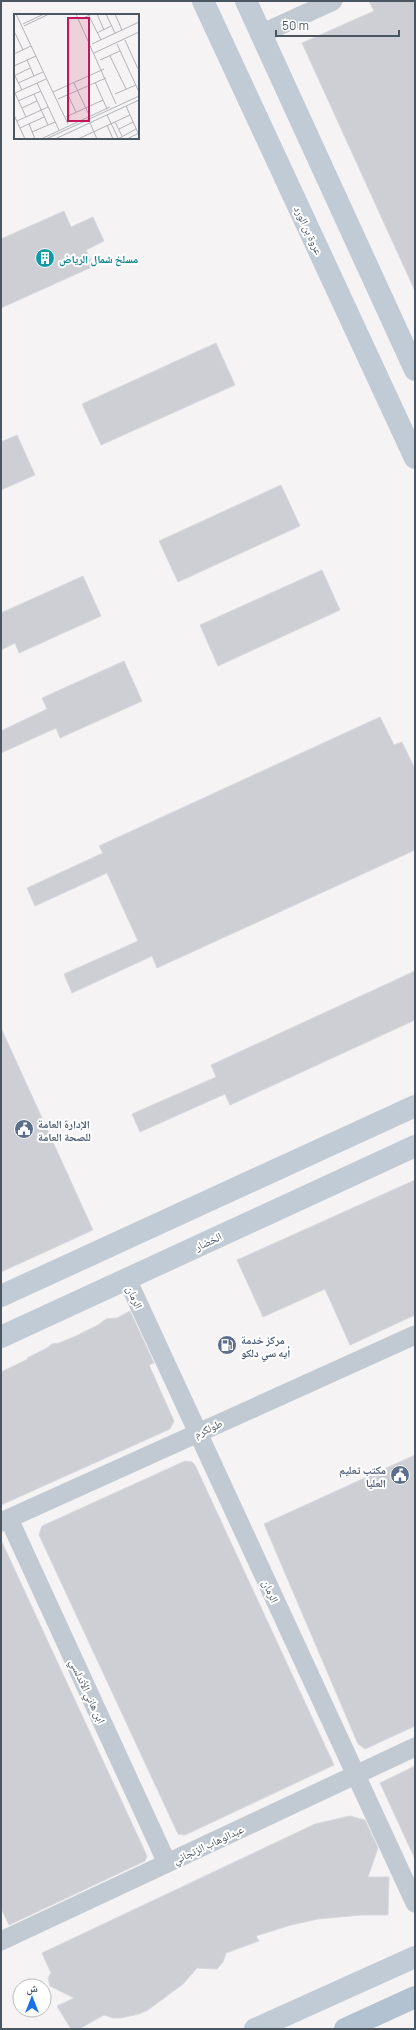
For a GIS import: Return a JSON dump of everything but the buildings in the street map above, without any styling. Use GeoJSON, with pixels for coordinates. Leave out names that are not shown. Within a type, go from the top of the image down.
{"type":"FeatureCollection","features":[{"type":"Feature","properties":{"kind":"main road"},"geometry":{"type":"LineString","coordinates":[[345,2029],[415,1997]]}},
{"type":"Feature","properties":{"kind":"street","name":"عروة بن الورد"},"geometry":{"type":"LineString","coordinates":[[203,1],[415,458]]}},
{"type":"Feature","properties":{"kind":"street"},"geometry":{"type":"LineString","coordinates":[[246,1],[415,370]]}},
{"type":"Feature","properties":{"kind":"street"},"geometry":{"type":"LineString","coordinates":[[261,34],[333,1]]}},
{"type":"Feature","properties":{"kind":"street"},"geometry":{"type":"LineString","coordinates":[[1,1296],[415,1106]]}},
{"type":"Feature","properties":{"kind":"street","name":"الخضار"},"geometry":{"type":"LineString","coordinates":[[1,1337],[415,1146]]}},
{"type":"Feature","properties":{"kind":"street","name":"الرمان"},"geometry":{"type":"LineString","coordinates":[[127,1279],[415,1903]]}},
{"type":"Feature","properties":{"kind":"street","name":"طولكرم"},"geometry":{"type":"LineString","coordinates":[[5,1520],[415,1335]]}},
{"type":"Feature","properties":{"kind":"street","name":"ابن هاني الأندلسي"},"geometry":{"type":"LineString","coordinates":[[5,1520],[167,1863]]}},
{"type":"Feature","properties":{"kind":"street","name":"عبدالوهاب الزنجاني"},"geometry":{"type":"LineString","coordinates":[[1,1941],[415,1747]]}},
{"type":"Feature","properties":{"kind":"street"},"geometry":{"type":"LineString","coordinates":[[256,2029],[415,1957]]}},
{"type":"Feature","properties":{"kind":"place","name":"مسلخ شمال الرياض"},"geometry":{"type":"Point","coordinates":[45,258]}},
{"type":"Feature","properties":{"kind":"place","name":"الإدارة العامة للصحة العامة"},"geometry":{"type":"Point","coordinates":[24,1129]}},
{"type":"Feature","properties":{"kind":"place","name":"مركز خدمة أيه سي دلكو"},"geometry":{"type":"Point","coordinates":[227,1345]}},
{"type":"Feature","properties":{"kind":"place","name":"مكتب تعليم العليا"},"geometry":{"type":"Point","coordinates":[400,1475]}}]}
